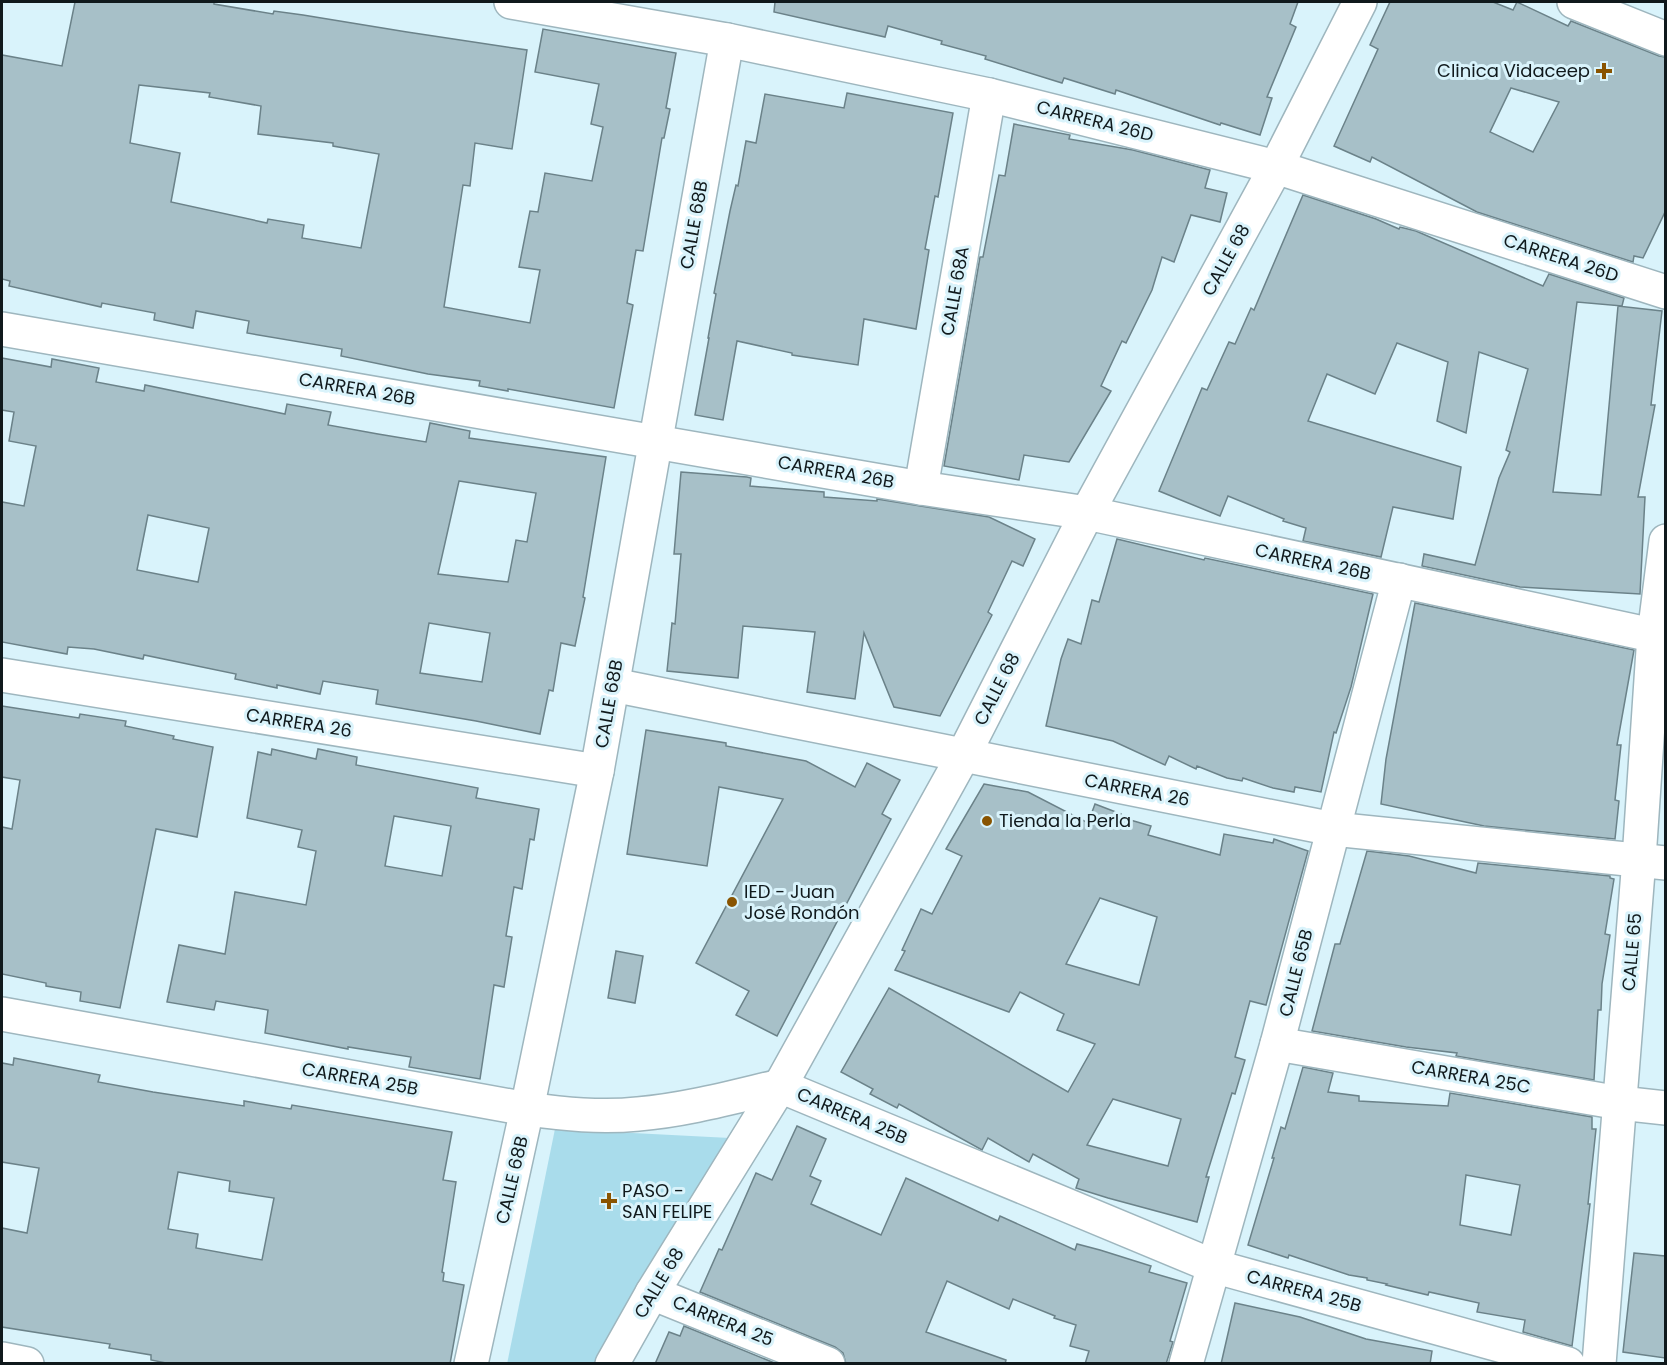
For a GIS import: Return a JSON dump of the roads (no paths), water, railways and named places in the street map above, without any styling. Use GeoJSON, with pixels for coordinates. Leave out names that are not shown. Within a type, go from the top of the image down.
{"type":"FeatureCollection","features":[{"type":"Feature","properties":{"kind":"street","name":"CARRERA 26D"},"geometry":{"type":"LineString","coordinates":[[524,2],[727,40],[989,95],[1276,167],[1665,292]]}},
{"type":"Feature","properties":{"kind":"street","name":"CALLE 68"},"geometry":{"type":"LineString","coordinates":[[612,1364],[652,1293],[780,1086],[963,756],[1087,513],[1276,167],[1360,2]]}},
{"type":"Feature","properties":{"kind":"street"},"geometry":{"type":"LineString","coordinates":[[1574,2],[1665,39]]}},
{"type":"Feature","properties":{"kind":"street","name":"CALLE 68B"},"geometry":{"type":"LineString","coordinates":[[471,1364],[597,771],[727,40]]}},
{"type":"Feature","properties":{"kind":"street","name":"CALLE 68A"},"geometry":{"type":"LineString","coordinates":[[921,488],[989,95]]}},
{"type":"Feature","properties":{"kind":"street","name":"CARRERA 26B"},"geometry":{"type":"LineString","coordinates":[[2,329],[656,440],[921,488],[1087,513],[1660,636]]}},
{"type":"Feature","properties":{"kind":"street","name":"CALLE 65"},"geometry":{"type":"LineString","coordinates":[[1599,1364],[1620,1103],[1652,861],[1665,540]]}},
{"type":"Feature","properties":{"kind":"street","name":"CALLE 65B"},"geometry":{"type":"LineString","coordinates":[[1186,1364],[1277,1044],[1399,580]]}},
{"type":"Feature","properties":{"kind":"street","name":"CARRERA 26"},"geometry":{"type":"LineString","coordinates":[[2,675],[597,771]]}},
{"type":"Feature","properties":{"kind":"street","name":"CARRERA 26"},"geometry":{"type":"LineString","coordinates":[[613,685],[1333,829],[1652,861]]}},
{"type":"Feature","properties":{"kind":"street","name":"CARRERA 25B"},"geometry":{"type":"LineString","coordinates":[[2,1014],[527,1109],[582,1116],[638,1114],[705,1103],[780,1086],[1213,1266],[1569,1364]]}},
{"type":"Feature","properties":{"kind":"street","name":"CARRERA 25C"},"geometry":{"type":"LineString","coordinates":[[1277,1044],[1620,1103],[1665,1108]]}},
{"type":"Feature","properties":{"kind":"street","name":"CARRERA 25"},"geometry":{"type":"LineString","coordinates":[[652,1293],[828,1364]]}},
{"type":"Feature","properties":{"kind":"street"},"geometry":{"type":"LineString","coordinates":[[2,1359],[27,1364]]}},
{"type":"Feature","properties":{"kind":"place","name":"Clinica Vidaceep"},"geometry":{"type":"Point","coordinates":[1604,71]}},
{"type":"Feature","properties":{"kind":"place","name":"Tienda la Perla"},"geometry":{"type":"Point","coordinates":[987,821]}},
{"type":"Feature","properties":{"kind":"place","name":"IED - Juan José Rondón"},"geometry":{"type":"Point","coordinates":[732,902]}},
{"type":"Feature","properties":{"kind":"place","name":"PASO - SAN FELIPE"},"geometry":{"type":"Point","coordinates":[609,1201]}}]}
